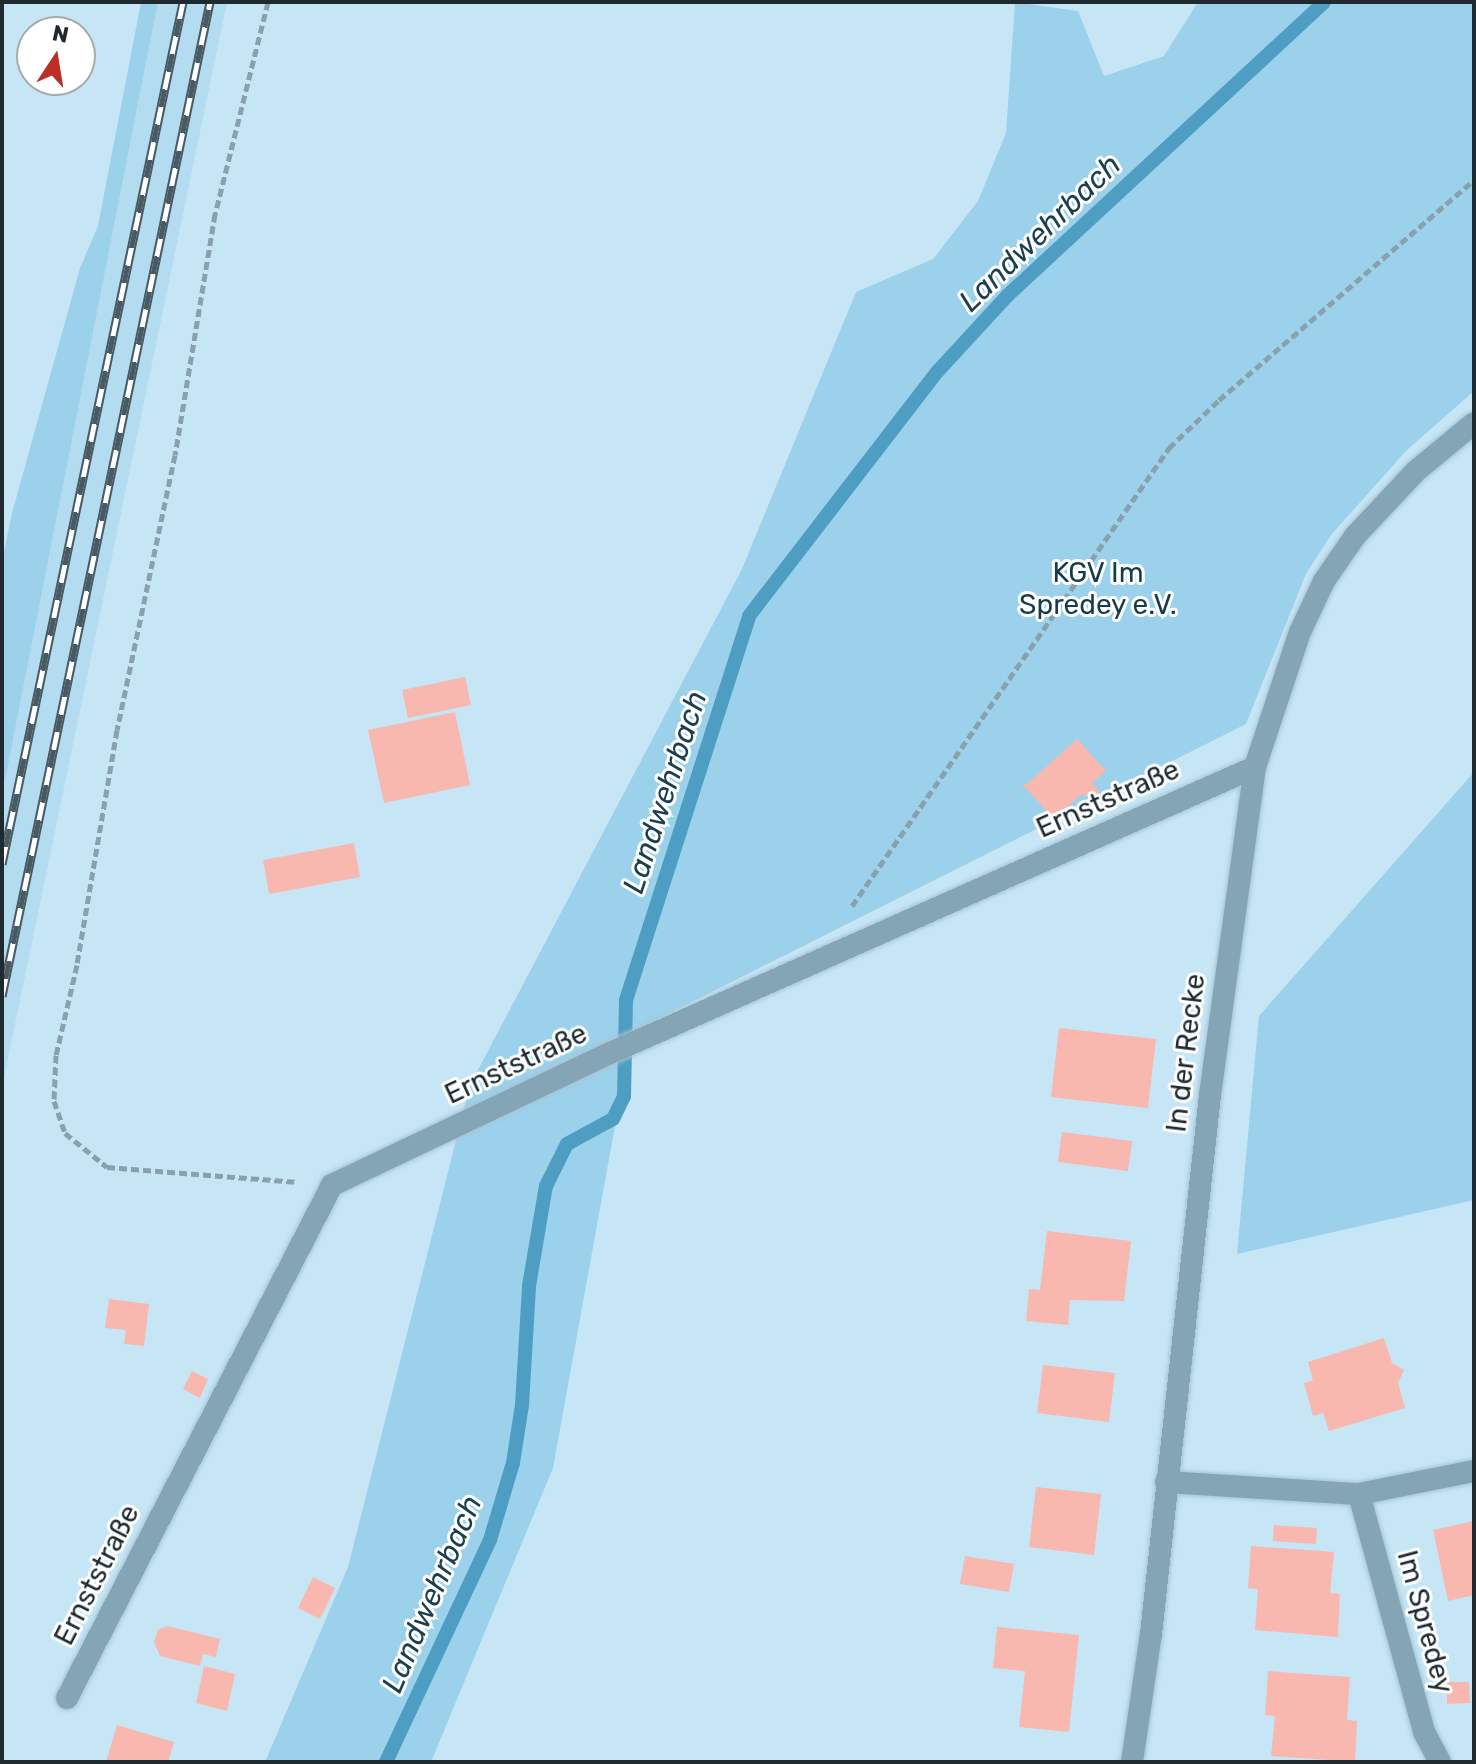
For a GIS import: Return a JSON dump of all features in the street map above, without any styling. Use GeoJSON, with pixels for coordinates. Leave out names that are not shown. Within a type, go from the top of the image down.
{"type":"FeatureCollection","features":[{"type":"Feature","properties":{"kind":"street","name":"In der Recke"},"geometry":{"type":"LineString","coordinates":[[1132,1762],[1142,1716],[1210,1095],[1255,767],[1300,632],[1324,581],[1355,536],[1416,471],[1474,423]]}},
{"type":"Feature","properties":{"kind":"street","name":"Ernststraße"},"geometry":{"type":"LineString","coordinates":[[67,1698],[332,1185],[608,1054],[1255,767]]}},
{"type":"Feature","properties":{"kind":"street"},"geometry":{"type":"LineString","coordinates":[[1166,1482],[1359,1494],[1474,1471]]}},
{"type":"Feature","properties":{"kind":"street","name":"Im Spredey"},"geometry":{"type":"LineString","coordinates":[[1359,1494],[1424,1732],[1440,1762]]}},
{"type":"Feature","properties":{"kind":"path"},"geometry":{"type":"LineString","coordinates":[[268,2],[215,214],[175,455],[117,730],[77,965],[56,1055],[54,1101],[65,1133],[107,1167],[332,1185]]}},
{"type":"Feature","properties":{"kind":"path"},"geometry":{"type":"LineString","coordinates":[[848,912],[1169,448],[1289,339],[1474,180]]}},
{"type":"Feature","properties":{"kind":"shaded area"},"geometry":{"type":"Polygon","coordinates":[[[158,2],[227,2],[2,1087],[2,796],[158,2]]]}},
{"type":"Feature","properties":{"kind":"green space"},"geometry":{"type":"Polygon","coordinates":[[[141,2],[158,2],[2,796],[2,561],[12,513],[80,268],[98,226],[141,2]]]}},
{"type":"Feature","properties":{"kind":"green space","name":"KGV Im Spredey e.V."},"geometry":{"type":"Polygon","coordinates":[[[1015,2],[1078,11],[1104,76],[1164,56],[1198,2],[1474,2],[1474,391],[1406,451],[1331,535],[1306,574],[1246,724],[632,1032],[553,1468],[431,1762],[265,1762],[348,1567],[470,1085],[742,569],[856,292],[933,259],[978,201],[1006,133],[1015,2]]]}},
{"type":"Feature","properties":{"kind":"green space"},"geometry":{"type":"Polygon","coordinates":[[[1474,772],[1474,1200],[1237,1254],[1259,1016],[1474,772]]]}},
{"type":"Feature","properties":{"kind":"building"},"geometry":{"type":"Polygon","coordinates":[[[465,677],[471,705],[408,718],[402,690],[465,677]]]}},
{"type":"Feature","properties":{"kind":"building"},"geometry":{"type":"Polygon","coordinates":[[[455,712],[470,785],[384,803],[368,730],[455,712]]]}},
{"type":"Feature","properties":{"kind":"building"},"geometry":{"type":"Polygon","coordinates":[[[1077,739],[1106,771],[1092,783],[1100,792],[1092,799],[1082,794],[1054,819],[1022,784],[1027,784],[1077,739]]]}},
{"type":"Feature","properties":{"kind":"building"},"geometry":{"type":"Polygon","coordinates":[[[354,843],[360,877],[269,894],[263,860],[354,843]]]}},
{"type":"Feature","properties":{"kind":"building"},"geometry":{"type":"Polygon","coordinates":[[[1059,1028],[1156,1039],[1148,1108],[1051,1097],[1059,1028]]]}},
{"type":"Feature","properties":{"kind":"building"},"geometry":{"type":"Polygon","coordinates":[[[1062,1132],[1132,1141],[1128,1171],[1058,1162],[1062,1132]]]}},
{"type":"Feature","properties":{"kind":"building"},"geometry":{"type":"Polygon","coordinates":[[[1047,1231],[1131,1241],[1124,1301],[1070,1300],[1068,1325],[1026,1321],[1029,1289],[1040,1290],[1047,1231]]]}},
{"type":"Feature","properties":{"kind":"building"},"geometry":{"type":"Polygon","coordinates":[[[109,1299],[149,1304],[144,1346],[124,1344],[126,1330],[105,1328],[109,1299]]]}},
{"type":"Feature","properties":{"kind":"building"},"geometry":{"type":"Polygon","coordinates":[[[1384,1338],[1392,1363],[1404,1370],[1398,1383],[1405,1408],[1329,1431],[1323,1413],[1313,1416],[1304,1383],[1313,1380],[1308,1362],[1384,1338]]]}},
{"type":"Feature","properties":{"kind":"building"},"geometry":{"type":"Polygon","coordinates":[[[1043,1365],[1115,1373],[1109,1422],[1037,1413],[1043,1365]]]}},
{"type":"Feature","properties":{"kind":"building"},"geometry":{"type":"Polygon","coordinates":[[[192,1371],[208,1379],[200,1398],[183,1389],[192,1371]]]}},
{"type":"Feature","properties":{"kind":"building"},"geometry":{"type":"Polygon","coordinates":[[[1036,1487],[1101,1494],[1094,1555],[1029,1547],[1036,1487]]]}},
{"type":"Feature","properties":{"kind":"building"},"geometry":{"type":"Polygon","coordinates":[[[1474,1521],[1474,1595],[1448,1601],[1433,1530],[1474,1521]]]}},
{"type":"Feature","properties":{"kind":"building"},"geometry":{"type":"Polygon","coordinates":[[[1274,1525],[1317,1528],[1316,1544],[1273,1541],[1274,1525]]]}},
{"type":"Feature","properties":{"kind":"building"},"geometry":{"type":"Polygon","coordinates":[[[1251,1546],[1334,1552],[1330,1593],[1340,1594],[1338,1637],[1255,1630],[1258,1589],[1248,1588],[1251,1546]]]}},
{"type":"Feature","properties":{"kind":"building"},"geometry":{"type":"Polygon","coordinates":[[[965,1556],[1014,1564],[1009,1592],[960,1584],[965,1556]]]}},
{"type":"Feature","properties":{"kind":"building"},"geometry":{"type":"Polygon","coordinates":[[[313,1577],[335,1588],[320,1619],[298,1608],[313,1577]]]}},
{"type":"Feature","properties":{"kind":"building"},"geometry":{"type":"Polygon","coordinates":[[[167,1626],[220,1639],[216,1657],[203,1654],[200,1666],[160,1656],[154,1642],[158,1630],[167,1626]]]}},
{"type":"Feature","properties":{"kind":"building"},"geometry":{"type":"Polygon","coordinates":[[[997,1627],[1079,1635],[1069,1732],[1019,1727],[1025,1671],[993,1668],[997,1627]]]}},
{"type":"Feature","properties":{"kind":"building"},"geometry":{"type":"Polygon","coordinates":[[[204,1666],[235,1674],[227,1711],[196,1703],[204,1666]]]}},
{"type":"Feature","properties":{"kind":"building"},"geometry":{"type":"Polygon","coordinates":[[[1268,1671],[1350,1677],[1347,1720],[1357,1721],[1355,1762],[1271,1756],[1275,1716],[1265,1715],[1268,1671]]]}},
{"type":"Feature","properties":{"kind":"building"},"geometry":{"type":"Polygon","coordinates":[[[1447,1682],[1469,1682],[1470,1703],[1447,1704],[1447,1682]]]}},
{"type":"Feature","properties":{"kind":"building"},"geometry":{"type":"Polygon","coordinates":[[[117,1725],[174,1742],[168,1762],[106,1762],[117,1725]]]}},
{"type":"Feature","properties":{"kind":"waterway","name":"Landwehrbach"},"geometry":{"type":"LineString","coordinates":[[386,1762],[490,1540],[513,1463],[522,1405],[529,1286],[546,1186],[567,1144],[613,1119],[624,1096],[626,1000],[749,616],[938,371],[1007,296],[1324,2]]}},
{"type":"Feature","properties":{"kind":"railway"},"geometry":{"type":"LineString","coordinates":[[2,864],[183,2]]}},
{"type":"Feature","properties":{"kind":"railway"},"geometry":{"type":"LineString","coordinates":[[2,996],[210,2]]}}]}
